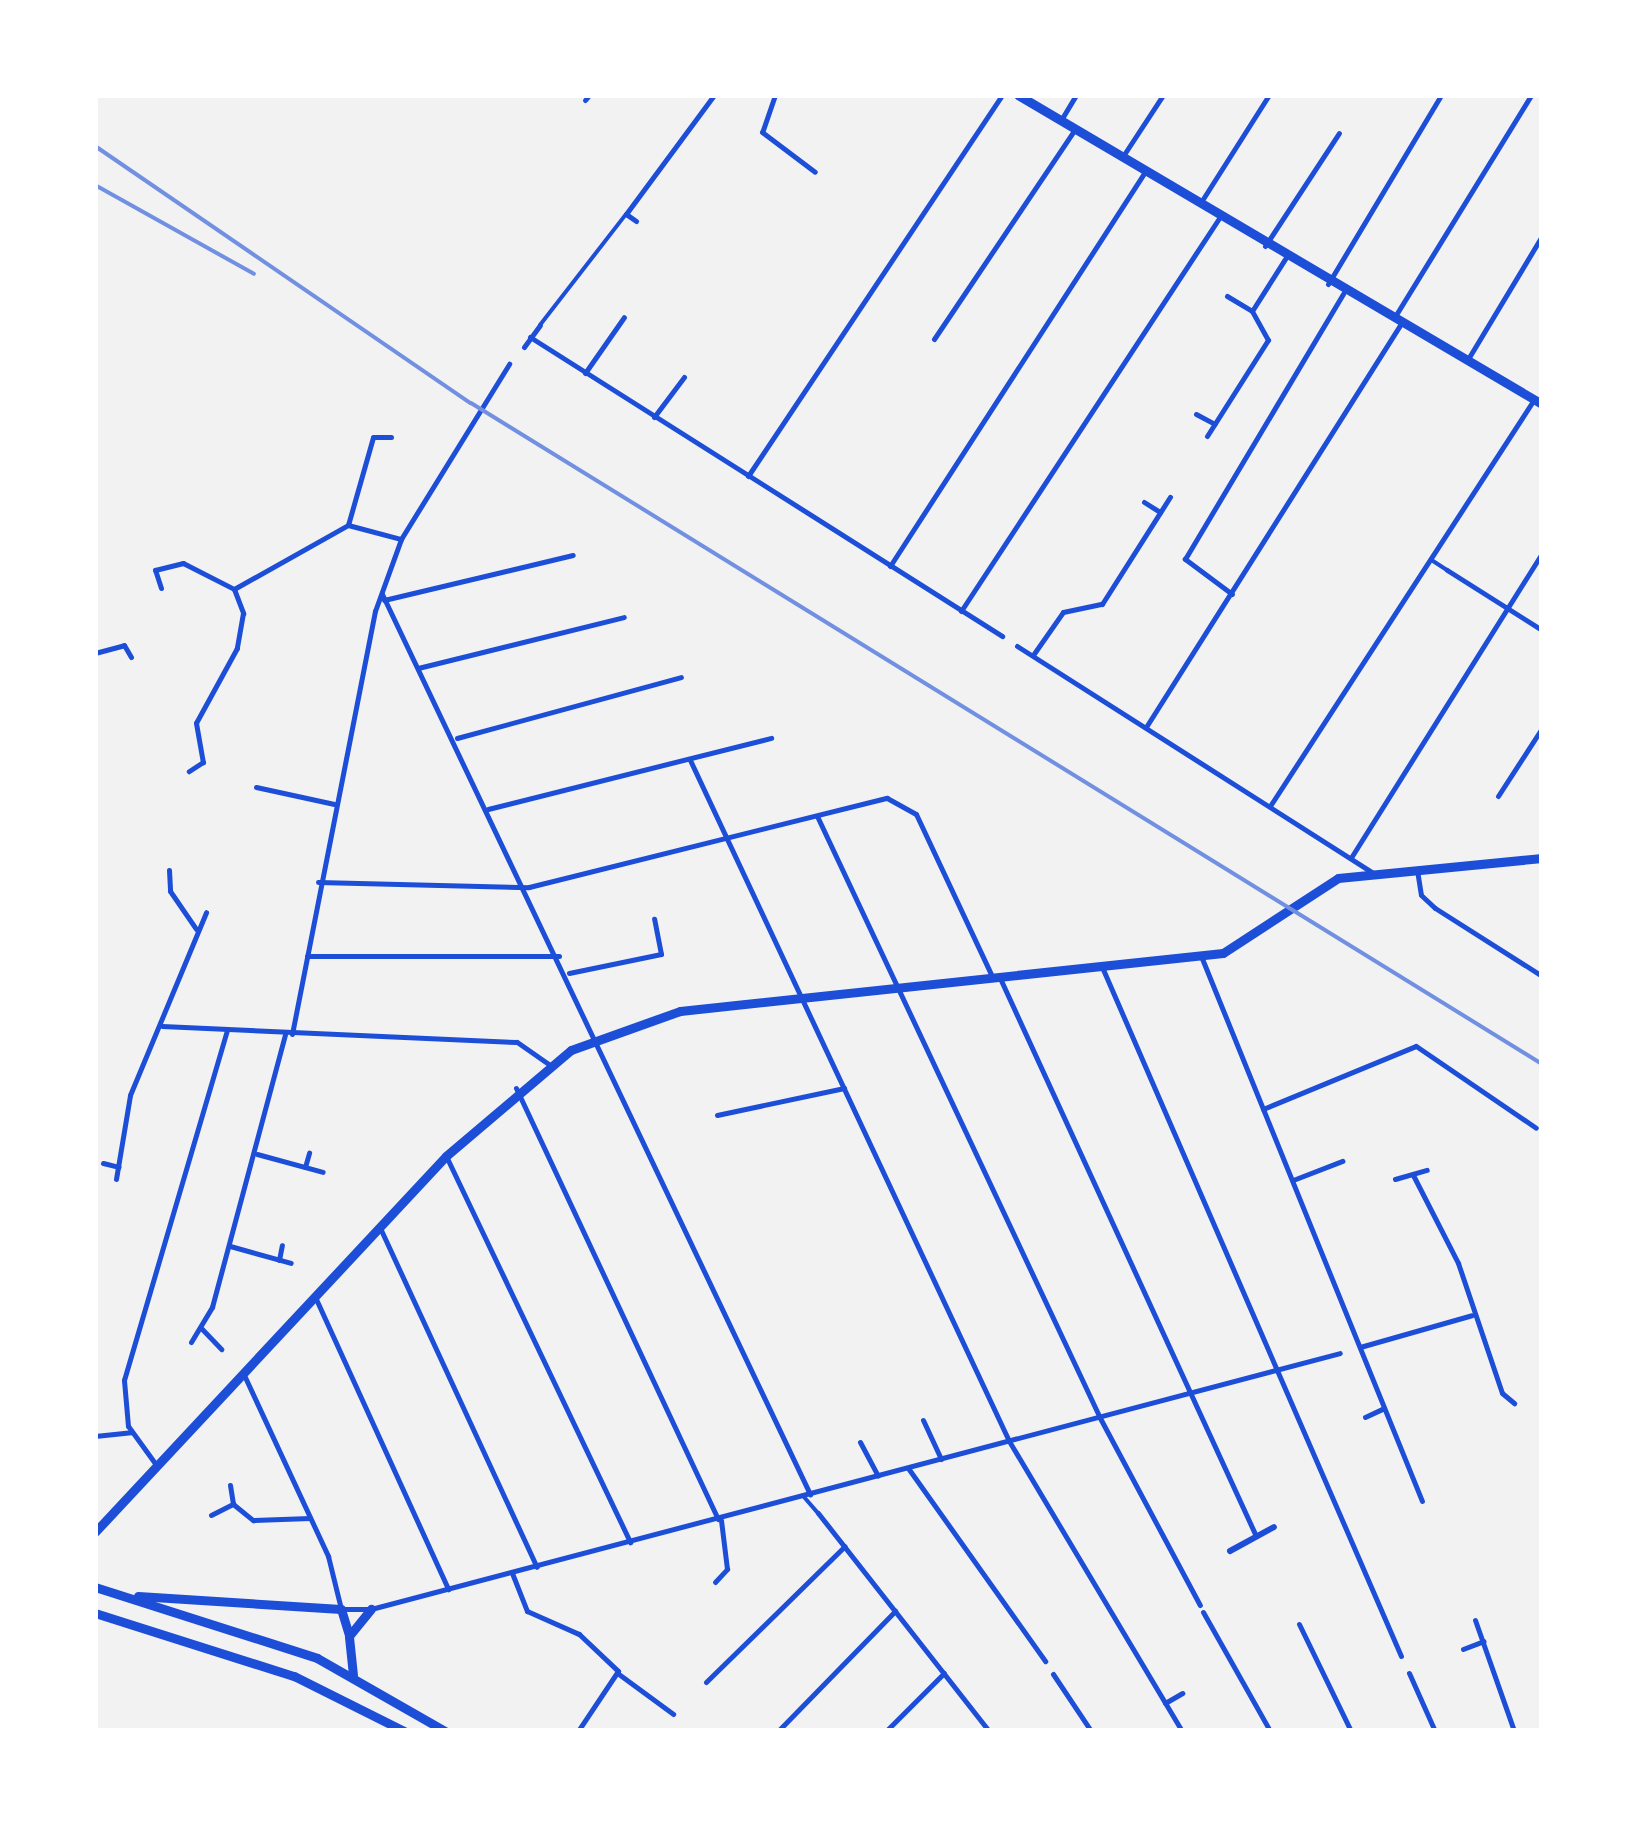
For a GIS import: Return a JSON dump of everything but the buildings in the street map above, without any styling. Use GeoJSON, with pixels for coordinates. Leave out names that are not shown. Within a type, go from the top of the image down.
{"type":"FeatureCollection","features":[{"type":"Feature","properties":{"kind":"main road"},"geometry":{"type":"LineString","coordinates":[[1018,95],[1343,294],[1538,402]]}},
{"type":"Feature","properties":{"kind":"main road"},"geometry":{"type":"LineString","coordinates":[[95,1532],[316,1300],[446,1156],[516,1088],[548,1064],[594,1039],[680,1011],[898,985],[1202,956],[1247,944],[1320,886],[1417,867],[1542,858]]}},
{"type":"Feature","properties":{"kind":"main road"},"geometry":{"type":"LineString","coordinates":[[95,1587],[353,1675],[444,1731]]}},
{"type":"Feature","properties":{"kind":"main road"},"geometry":{"type":"LineString","coordinates":[[130,1597],[341,1609],[349,1636],[353,1675]]}},
{"type":"Feature","properties":{"kind":"main road"},"geometry":{"type":"LineString","coordinates":[[349,1636],[372,1609]]}},
{"type":"Feature","properties":{"kind":"main road"},"geometry":{"type":"LineString","coordinates":[[95,1613],[294,1676],[404,1731]]}},
{"type":"Feature","properties":{"kind":"street"},"geometry":{"type":"LineString","coordinates":[[524,346],[714,95]]}},
{"type":"Feature","properties":{"kind":"street"},"geometry":{"type":"LineString","coordinates":[[776,95],[762,132],[816,172]]}},
{"type":"Feature","properties":{"kind":"street"},"geometry":{"type":"LineString","coordinates":[[748,476],[1002,95]]}},
{"type":"Feature","properties":{"kind":"street"},"geometry":{"type":"LineString","coordinates":[[1061,120],[1076,95]]}},
{"type":"Feature","properties":{"kind":"street"},"geometry":{"type":"LineString","coordinates":[[1123,156],[1162,95]]}},
{"type":"Feature","properties":{"kind":"street"},"geometry":{"type":"LineString","coordinates":[[1200,205],[1269,95]]}},
{"type":"Feature","properties":{"kind":"street"},"geometry":{"type":"LineString","coordinates":[[1328,284],[1442,95]]}},
{"type":"Feature","properties":{"kind":"street"},"geometry":{"type":"LineString","coordinates":[[1146,727],[1232,594],[1531,95]]}},
{"type":"Feature","properties":{"kind":"street"},"geometry":{"type":"LineString","coordinates":[[934,339],[1076,128]]}},
{"type":"Feature","properties":{"kind":"street"},"geometry":{"type":"LineString","coordinates":[[1265,246],[1339,132]]}},
{"type":"Feature","properties":{"kind":"street"},"geometry":{"type":"LineString","coordinates":[[890,566],[1145,172]]}},
{"type":"Feature","properties":{"kind":"street"},"geometry":{"type":"LineString","coordinates":[[626,214],[636,221]]}},
{"type":"Feature","properties":{"kind":"street"},"geometry":{"type":"LineString","coordinates":[[961,610],[1220,217]]}},
{"type":"Feature","properties":{"kind":"street"},"geometry":{"type":"LineString","coordinates":[[1466,362],[1542,236]]}},
{"type":"Feature","properties":{"kind":"street"},"geometry":{"type":"LineString","coordinates":[[1252,311],[1285,259]]}},
{"type":"Feature","properties":{"kind":"street"},"geometry":{"type":"LineString","coordinates":[[1232,594],[1186,559],[1343,294]]}},
{"type":"Feature","properties":{"kind":"street"},"geometry":{"type":"LineString","coordinates":[[1207,436],[1268,340],[1252,311],[1227,296]]}},
{"type":"Feature","properties":{"kind":"street"},"geometry":{"type":"LineString","coordinates":[[585,373],[624,317]]}},
{"type":"Feature","properties":{"kind":"street"},"geometry":{"type":"LineString","coordinates":[[530,337],[1002,636]]}},
{"type":"Feature","properties":{"kind":"street"},"geometry":{"type":"LineString","coordinates":[[191,1342],[202,1329],[230,1246],[289,1034],[334,804],[383,597],[401,539],[509,364]]}},
{"type":"Feature","properties":{"kind":"street"},"geometry":{"type":"LineString","coordinates":[[654,417],[684,376]]}},
{"type":"Feature","properties":{"kind":"street"},"geometry":{"type":"LineString","coordinates":[[1270,806],[1538,402]]}},
{"type":"Feature","properties":{"kind":"street"},"geometry":{"type":"LineString","coordinates":[[1196,414],[1215,424]]}},
{"type":"Feature","properties":{"kind":"street"},"geometry":{"type":"LineString","coordinates":[[348,525],[374,437],[391,437]]}},
{"type":"Feature","properties":{"kind":"street"},"geometry":{"type":"LineString","coordinates":[[1033,654],[1063,612],[1102,604],[1170,497]]}},
{"type":"Feature","properties":{"kind":"street"},"geometry":{"type":"LineString","coordinates":[[1144,502],[1160,512]]}},
{"type":"Feature","properties":{"kind":"street"},"geometry":{"type":"LineString","coordinates":[[234,589],[348,525],[401,539]]}},
{"type":"Feature","properties":{"kind":"street"},"geometry":{"type":"LineString","coordinates":[[1352,856],[1542,553]]}},
{"type":"Feature","properties":{"kind":"street"},"geometry":{"type":"LineString","coordinates":[[383,597],[573,554]]}},
{"type":"Feature","properties":{"kind":"street"},"geometry":{"type":"LineString","coordinates":[[1433,561],[1542,630]]}},
{"type":"Feature","properties":{"kind":"street"},"geometry":{"type":"LineString","coordinates":[[161,588],[154,570],[183,563],[234,589],[243,614],[237,648],[196,723],[203,762],[189,771]]}},
{"type":"Feature","properties":{"kind":"street"},"geometry":{"type":"LineString","coordinates":[[383,597],[529,887],[594,1039],[807,1496],[989,1731]]}},
{"type":"Feature","properties":{"kind":"street"},"geometry":{"type":"LineString","coordinates":[[417,668],[624,617]]}},
{"type":"Feature","properties":{"kind":"street"},"geometry":{"type":"LineString","coordinates":[[95,653],[124,645],[132,657]]}},
{"type":"Feature","properties":{"kind":"street"},"geometry":{"type":"LineString","coordinates":[[1017,646],[1374,873]]}},
{"type":"Feature","properties":{"kind":"street"},"geometry":{"type":"LineString","coordinates":[[456,738],[680,677]]}},
{"type":"Feature","properties":{"kind":"street"},"geometry":{"type":"LineString","coordinates":[[1498,796],[1542,728]]}},
{"type":"Feature","properties":{"kind":"street"},"geometry":{"type":"LineString","coordinates":[[488,810],[771,738]]}},
{"type":"Feature","properties":{"kind":"street"},"geometry":{"type":"LineString","coordinates":[[690,760],[1009,1441],[1182,1731]]}},
{"type":"Feature","properties":{"kind":"street"},"geometry":{"type":"LineString","coordinates":[[256,787],[334,804]]}},
{"type":"Feature","properties":{"kind":"street"},"geometry":{"type":"LineString","coordinates":[[318,882],[529,887],[887,798],[916,814],[996,976],[1184,1395],[1256,1536]]}},
{"type":"Feature","properties":{"kind":"street"},"geometry":{"type":"LineString","coordinates":[[817,816],[1100,1418],[1270,1731]]}},
{"type":"Feature","properties":{"kind":"street"},"geometry":{"type":"LineString","coordinates":[[1417,867],[1421,896],[1434,908],[1542,976]]}},
{"type":"Feature","properties":{"kind":"street"},"geometry":{"type":"LineString","coordinates":[[169,870],[170,891],[196,929]]}},
{"type":"Feature","properties":{"kind":"street"},"geometry":{"type":"LineString","coordinates":[[116,1179],[130,1095],[162,1026],[196,929],[206,912]]}},
{"type":"Feature","properties":{"kind":"street"},"geometry":{"type":"LineString","coordinates":[[569,974],[661,954],[654,920]]}},
{"type":"Feature","properties":{"kind":"street"},"geometry":{"type":"LineString","coordinates":[[306,956],[558,956]]}},
{"type":"Feature","properties":{"kind":"street"},"geometry":{"type":"LineString","coordinates":[[1202,956],[1422,1501]]}},
{"type":"Feature","properties":{"kind":"street"},"geometry":{"type":"LineString","coordinates":[[1102,967],[1272,1371],[1401,1656]]}},
{"type":"Feature","properties":{"kind":"street"},"geometry":{"type":"LineString","coordinates":[[162,1026],[517,1042],[548,1064]]}},
{"type":"Feature","properties":{"kind":"street"},"geometry":{"type":"LineString","coordinates":[[157,1466],[131,1432],[126,1371],[227,1030]]}},
{"type":"Feature","properties":{"kind":"street"},"geometry":{"type":"LineString","coordinates":[[1262,1109],[1416,1046],[1536,1128]]}},
{"type":"Feature","properties":{"kind":"street"},"geometry":{"type":"LineString","coordinates":[[516,1088],[719,1519],[727,1568],[715,1582]]}},
{"type":"Feature","properties":{"kind":"street"},"geometry":{"type":"LineString","coordinates":[[717,1115],[844,1088]]}},
{"type":"Feature","properties":{"kind":"street"},"geometry":{"type":"LineString","coordinates":[[305,1167],[309,1153]]}},
{"type":"Feature","properties":{"kind":"street"},"geometry":{"type":"LineString","coordinates":[[257,1154],[323,1172]]}},
{"type":"Feature","properties":{"kind":"street"},"geometry":{"type":"LineString","coordinates":[[446,1156],[630,1542]]}},
{"type":"Feature","properties":{"kind":"street"},"geometry":{"type":"LineString","coordinates":[[1293,1180],[1342,1161]]}},
{"type":"Feature","properties":{"kind":"street"},"geometry":{"type":"LineString","coordinates":[[103,1163],[119,1167]]}},
{"type":"Feature","properties":{"kind":"street"},"geometry":{"type":"LineString","coordinates":[[1395,1179],[1428,1170]]}},
{"type":"Feature","properties":{"kind":"street"},"geometry":{"type":"LineString","coordinates":[[1413,1175],[1514,1403]]}},
{"type":"Feature","properties":{"kind":"street"},"geometry":{"type":"LineString","coordinates":[[381,1230],[537,1567]]}},
{"type":"Feature","properties":{"kind":"street"},"geometry":{"type":"LineString","coordinates":[[278,1260],[282,1245]]}},
{"type":"Feature","properties":{"kind":"street"},"geometry":{"type":"LineString","coordinates":[[230,1246],[291,1263]]}},
{"type":"Feature","properties":{"kind":"street"},"geometry":{"type":"LineString","coordinates":[[316,1300],[448,1590]]}},
{"type":"Feature","properties":{"kind":"street"},"geometry":{"type":"LineString","coordinates":[[1360,1347],[1473,1315]]}},
{"type":"Feature","properties":{"kind":"street"},"geometry":{"type":"LineString","coordinates":[[202,1329],[222,1349]]}},
{"type":"Feature","properties":{"kind":"street"},"geometry":{"type":"LineString","coordinates":[[244,1375],[310,1518],[341,1609],[372,1609],[1340,1353]]}},
{"type":"Feature","properties":{"kind":"street"},"geometry":{"type":"LineString","coordinates":[[1365,1416],[1384,1408]]}},
{"type":"Feature","properties":{"kind":"street"},"geometry":{"type":"LineString","coordinates":[[923,1420],[941,1460]]}},
{"type":"Feature","properties":{"kind":"street"},"geometry":{"type":"LineString","coordinates":[[95,1436],[131,1432]]}},
{"type":"Feature","properties":{"kind":"street"},"geometry":{"type":"LineString","coordinates":[[860,1442],[878,1476]]}},
{"type":"Feature","properties":{"kind":"street"},"geometry":{"type":"LineString","coordinates":[[908,1468],[1044,1661]]}},
{"type":"Feature","properties":{"kind":"street"},"geometry":{"type":"LineString","coordinates":[[230,1485],[232,1504]]}},
{"type":"Feature","properties":{"kind":"street"},"geometry":{"type":"LineString","coordinates":[[232,1504],[260,1522],[310,1518]]}},
{"type":"Feature","properties":{"kind":"street"},"geometry":{"type":"LineString","coordinates":[[211,1515],[232,1504]]}},
{"type":"Feature","properties":{"kind":"street"},"geometry":{"type":"LineString","coordinates":[[1230,1551],[1274,1527]]}},
{"type":"Feature","properties":{"kind":"street"},"geometry":{"type":"LineString","coordinates":[[706,1682],[845,1546]]}},
{"type":"Feature","properties":{"kind":"street"},"geometry":{"type":"LineString","coordinates":[[512,1573],[526,1611],[579,1634],[620,1674],[672,1714]]}},
{"type":"Feature","properties":{"kind":"street"},"geometry":{"type":"LineString","coordinates":[[778,1731],[895,1610]]}},
{"type":"Feature","properties":{"kind":"street"},"geometry":{"type":"LineString","coordinates":[[1475,1620],[1514,1731]]}},
{"type":"Feature","properties":{"kind":"street"},"geometry":{"type":"LineString","coordinates":[[1299,1624],[1351,1731]]}},
{"type":"Feature","properties":{"kind":"street"},"geometry":{"type":"LineString","coordinates":[[1463,1649],[1484,1641]]}},
{"type":"Feature","properties":{"kind":"street"},"geometry":{"type":"LineString","coordinates":[[886,1731],[944,1673]]}},
{"type":"Feature","properties":{"kind":"street"},"geometry":{"type":"LineString","coordinates":[[1408,1673],[1435,1731]]}},
{"type":"Feature","properties":{"kind":"street"},"geometry":{"type":"LineString","coordinates":[[578,1731],[620,1674]]}},
{"type":"Feature","properties":{"kind":"street"},"geometry":{"type":"LineString","coordinates":[[1053,1674],[1091,1731]]}},
{"type":"Feature","properties":{"kind":"street"},"geometry":{"type":"LineString","coordinates":[[1165,1702],[1182,1692]]}},
{"type":"Feature","properties":{"kind":"railway"},"geometry":{"type":"LineString","coordinates":[[95,146],[471,403],[1542,1064]]}},
{"type":"Feature","properties":{"kind":"railway"},"geometry":{"type":"LineString","coordinates":[[95,185],[254,274]]}}]}
